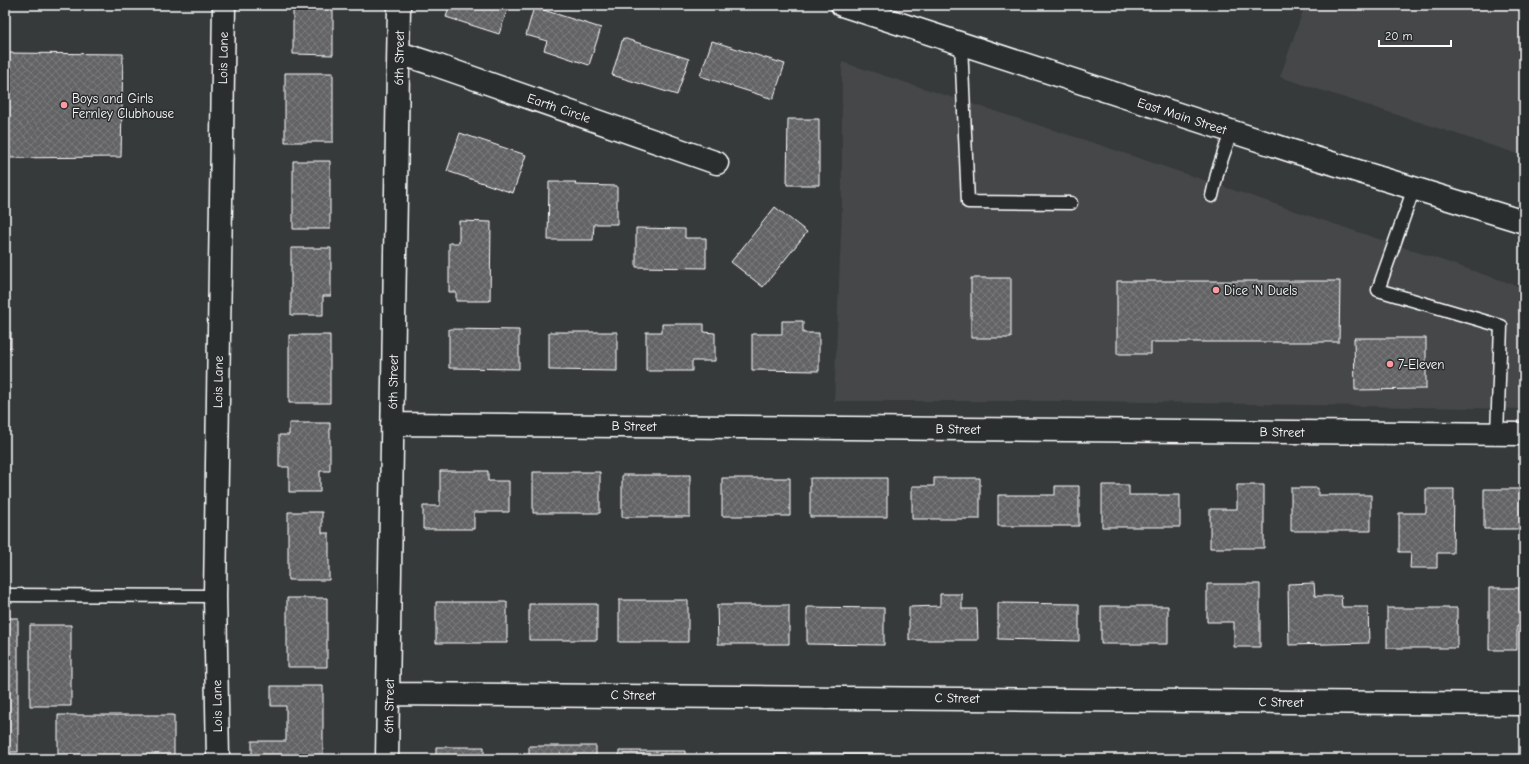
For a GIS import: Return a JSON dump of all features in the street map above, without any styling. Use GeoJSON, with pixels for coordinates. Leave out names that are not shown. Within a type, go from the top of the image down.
{"type":"FeatureCollection","features":[{"type":"Feature","properties":{"kind":"street","name":"Lois Lane"},"geometry":{"type":"LineString","coordinates":[[218,759],[214,596],[224,5]]}},
{"type":"Feature","properties":{"kind":"street","name":"6th Street"},"geometry":{"type":"LineString","coordinates":[[387,759],[390,694],[392,424],[399,5]]}},
{"type":"Feature","properties":{"kind":"street","name":"East Main Street"},"geometry":{"type":"LineString","coordinates":[[842,5],[1231,132],[1524,222]]}},
{"type":"Feature","properties":{"kind":"street","name":"Earth Circle"},"geometry":{"type":"LineString","coordinates":[[399,53],[718,163]]}},
{"type":"Feature","properties":{"kind":"street","name":"B Street"},"geometry":{"type":"LineString","coordinates":[[392,424],[1524,434]]}},
{"type":"Feature","properties":{"kind":"street","name":"C Street"},"geometry":{"type":"LineString","coordinates":[[390,694],[1524,704]]}},
{"type":"Feature","properties":{"kind":"lane"},"geometry":{"type":"LineString","coordinates":[[961,44],[968,202],[1071,203]]}},
{"type":"Feature","properties":{"kind":"lane"},"geometry":{"type":"LineString","coordinates":[[1212,196],[1218,170],[1231,132]]}},
{"type":"Feature","properties":{"kind":"lane"},"geometry":{"type":"LineString","coordinates":[[1414,188],[1378,290],[1500,326],[1497,434]]}},
{"type":"Feature","properties":{"kind":"lane"},"geometry":{"type":"LineString","coordinates":[[5,595],[214,596]]}},
{"type":"Feature","properties":{"kind":"shaded area"},"geometry":{"type":"Polygon","coordinates":[[[1305,5],[1524,5],[1524,156],[1280,77],[1305,5]]]}},
{"type":"Feature","properties":{"kind":"shaded area"},"geometry":{"type":"Polygon","coordinates":[[[842,62],[1094,143],[1524,288],[1524,409],[1092,401],[834,401],[842,210],[842,62]]]}},
{"type":"Feature","properties":{"kind":"building"},"geometry":{"type":"Polygon","coordinates":[[[293,5],[333,5],[333,55],[293,54],[293,5]]]}},
{"type":"Feature","properties":{"kind":"building"},"geometry":{"type":"Polygon","coordinates":[[[450,5],[509,5],[499,34],[446,17],[450,5]]]}},
{"type":"Feature","properties":{"kind":"building"},"geometry":{"type":"Polygon","coordinates":[[[534,7],[601,28],[589,65],[544,50],[547,41],[526,35],[534,7]]]}},
{"type":"Feature","properties":{"kind":"building"},"geometry":{"type":"Polygon","coordinates":[[[623,38],[689,59],[677,95],[612,75],[623,38]]]}},
{"type":"Feature","properties":{"kind":"building"},"geometry":{"type":"Polygon","coordinates":[[[712,41],[785,64],[773,99],[700,76],[712,41]]]}},
{"type":"Feature","properties":{"kind":"building","name":"Boys and Girls Fernley Clubhouse"},"geometry":{"type":"Polygon","coordinates":[[[5,53],[123,54],[121,157],[5,158],[5,53]]]}},
{"type":"Feature","properties":{"kind":"building"},"geometry":{"type":"Polygon","coordinates":[[[285,73],[333,73],[333,142],[285,142],[285,73]]]}},
{"type":"Feature","properties":{"kind":"building"},"geometry":{"type":"Polygon","coordinates":[[[788,119],[819,119],[819,185],[787,185],[788,119]]]}},
{"type":"Feature","properties":{"kind":"building"},"geometry":{"type":"Polygon","coordinates":[[[460,133],[526,155],[513,193],[447,171],[460,133]]]}},
{"type":"Feature","properties":{"kind":"building"},"geometry":{"type":"Polygon","coordinates":[[[293,161],[330,161],[330,229],[293,229],[293,161]]]}},
{"type":"Feature","properties":{"kind":"building"},"geometry":{"type":"Polygon","coordinates":[[[549,182],[576,182],[575,185],[617,186],[617,224],[594,224],[593,240],[548,240],[549,182]]]}},
{"type":"Feature","properties":{"kind":"building"},"geometry":{"type":"Polygon","coordinates":[[[775,207],[807,232],[763,287],[731,262],[775,207]]]}},
{"type":"Feature","properties":{"kind":"building"},"geometry":{"type":"Polygon","coordinates":[[[459,221],[491,222],[490,301],[456,301],[456,292],[449,292],[449,243],[459,243],[459,221]]]}},
{"type":"Feature","properties":{"kind":"building"},"geometry":{"type":"Polygon","coordinates":[[[636,228],[685,229],[685,238],[706,238],[706,268],[636,267],[636,228]]]}},
{"type":"Feature","properties":{"kind":"building"},"geometry":{"type":"Polygon","coordinates":[[[291,248],[331,248],[331,296],[323,296],[323,315],[291,315],[291,248]]]}},
{"type":"Feature","properties":{"kind":"building"},"geometry":{"type":"Polygon","coordinates":[[[971,278],[1011,278],[1011,338],[971,338],[971,278]]]}},
{"type":"Feature","properties":{"kind":"building"},"geometry":{"type":"Polygon","coordinates":[[[1117,281],[1340,281],[1339,342],[1151,342],[1151,354],[1117,354],[1117,281]]]}},
{"type":"Feature","properties":{"kind":"building"},"geometry":{"type":"Polygon","coordinates":[[[782,321],[803,321],[803,333],[819,333],[819,371],[752,370],[752,334],[782,334],[782,321]]]}},
{"type":"Feature","properties":{"kind":"building"},"geometry":{"type":"Polygon","coordinates":[[[662,324],[704,324],[704,332],[715,333],[715,361],[692,361],[692,371],[646,371],[646,332],[662,332],[662,324]]]}},
{"type":"Feature","properties":{"kind":"building"},"geometry":{"type":"Polygon","coordinates":[[[449,329],[519,330],[519,369],[449,368],[449,329]]]}},
{"type":"Feature","properties":{"kind":"building"},"geometry":{"type":"Polygon","coordinates":[[[5,332],[11,332],[11,348],[5,347],[5,332]]]}},
{"type":"Feature","properties":{"kind":"building"},"geometry":{"type":"Polygon","coordinates":[[[549,332],[617,332],[617,371],[549,370],[549,332]]]}},
{"type":"Feature","properties":{"kind":"building"},"geometry":{"type":"Polygon","coordinates":[[[289,335],[330,335],[330,403],[289,403],[289,335]]]}},
{"type":"Feature","properties":{"kind":"building","name":"7-Eleven"},"geometry":{"type":"Polygon","coordinates":[[[1354,338],[1426,338],[1426,389],[1355,390],[1354,338]]]}},
{"type":"Feature","properties":{"kind":"building"},"geometry":{"type":"Polygon","coordinates":[[[289,423],[330,423],[330,471],[320,471],[320,492],[289,492],[289,467],[279,467],[279,435],[289,435],[289,423]]]}},
{"type":"Feature","properties":{"kind":"building"},"geometry":{"type":"Polygon","coordinates":[[[440,471],[488,471],[488,481],[509,481],[509,512],[474,512],[474,529],[423,529],[423,506],[440,506],[440,471]]]}},
{"type":"Feature","properties":{"kind":"building"},"geometry":{"type":"Polygon","coordinates":[[[533,472],[600,472],[600,513],[533,513],[533,472]]]}},
{"type":"Feature","properties":{"kind":"building"},"geometry":{"type":"Polygon","coordinates":[[[622,475],[690,475],[690,517],[622,517],[622,475]]]}},
{"type":"Feature","properties":{"kind":"building"},"geometry":{"type":"Polygon","coordinates":[[[722,478],[790,478],[790,516],[722,516],[722,478]]]}},
{"type":"Feature","properties":{"kind":"building"},"geometry":{"type":"Polygon","coordinates":[[[810,478],[887,478],[887,517],[810,517],[810,478]]]}},
{"type":"Feature","properties":{"kind":"building"},"geometry":{"type":"Polygon","coordinates":[[[934,478],[980,478],[980,519],[912,519],[912,486],[934,486],[934,478]]]}},
{"type":"Feature","properties":{"kind":"building"},"geometry":{"type":"Polygon","coordinates":[[[1102,485],[1129,485],[1129,495],[1180,495],[1180,527],[1102,527],[1102,485]]]}},
{"type":"Feature","properties":{"kind":"building"},"geometry":{"type":"Polygon","coordinates":[[[1237,485],[1264,485],[1264,548],[1210,548],[1210,509],[1237,509],[1237,485]]]}},
{"type":"Feature","properties":{"kind":"building"},"geometry":{"type":"Polygon","coordinates":[[[1055,486],[1079,486],[1079,526],[998,526],[998,495],[1055,495],[1055,486]]]}},
{"type":"Feature","properties":{"kind":"building"},"geometry":{"type":"Polygon","coordinates":[[[1291,488],[1318,488],[1318,495],[1371,495],[1371,531],[1291,531],[1291,488]]]}},
{"type":"Feature","properties":{"kind":"building"},"geometry":{"type":"Polygon","coordinates":[[[1426,489],[1454,489],[1453,553],[1437,553],[1437,568],[1410,568],[1411,552],[1399,552],[1399,513],[1426,513],[1426,489]]]}},
{"type":"Feature","properties":{"kind":"building"},"geometry":{"type":"Polygon","coordinates":[[[1484,489],[1524,489],[1524,529],[1484,529],[1484,489]]]}},
{"type":"Feature","properties":{"kind":"building"},"geometry":{"type":"Polygon","coordinates":[[[288,512],[322,512],[322,533],[329,533],[329,580],[288,580],[288,512]]]}},
{"type":"Feature","properties":{"kind":"building"},"geometry":{"type":"Polygon","coordinates":[[[1314,583],[1315,596],[1341,596],[1342,607],[1368,607],[1369,643],[1289,645],[1288,584],[1314,583]]]}},
{"type":"Feature","properties":{"kind":"building"},"geometry":{"type":"Polygon","coordinates":[[[1207,584],[1260,584],[1260,647],[1234,647],[1234,622],[1207,622],[1207,584]]]}},
{"type":"Feature","properties":{"kind":"building"},"geometry":{"type":"Polygon","coordinates":[[[1489,588],[1524,588],[1524,626],[1517,626],[1517,650],[1489,650],[1489,588]]]}},
{"type":"Feature","properties":{"kind":"building"},"geometry":{"type":"Polygon","coordinates":[[[940,594],[962,594],[962,609],[977,609],[978,640],[909,640],[909,607],[940,606],[940,594]]]}},
{"type":"Feature","properties":{"kind":"building"},"geometry":{"type":"Polygon","coordinates":[[[287,598],[327,598],[327,667],[287,667],[287,598]]]}},
{"type":"Feature","properties":{"kind":"building"},"geometry":{"type":"Polygon","coordinates":[[[619,600],[688,600],[688,642],[619,642],[619,600]]]}},
{"type":"Feature","properties":{"kind":"building"},"geometry":{"type":"Polygon","coordinates":[[[436,602],[507,602],[507,643],[436,643],[436,602]]]}},
{"type":"Feature","properties":{"kind":"building"},"geometry":{"type":"Polygon","coordinates":[[[998,603],[1079,604],[1079,641],[998,639],[998,603]]]}},
{"type":"Feature","properties":{"kind":"building"},"geometry":{"type":"Polygon","coordinates":[[[529,604],[597,604],[597,640],[529,640],[529,604]]]}},
{"type":"Feature","properties":{"kind":"building"},"geometry":{"type":"Polygon","coordinates":[[[717,605],[789,605],[789,644],[718,644],[717,605]]]}},
{"type":"Feature","properties":{"kind":"building"},"geometry":{"type":"Polygon","coordinates":[[[1101,606],[1168,606],[1168,644],[1101,644],[1101,606]]]}},
{"type":"Feature","properties":{"kind":"building"},"geometry":{"type":"Polygon","coordinates":[[[807,607],[884,608],[884,645],[807,644],[807,607]]]}},
{"type":"Feature","properties":{"kind":"building"},"geometry":{"type":"Polygon","coordinates":[[[1387,608],[1457,608],[1457,648],[1387,648],[1387,608]]]}},
{"type":"Feature","properties":{"kind":"building"},"geometry":{"type":"Polygon","coordinates":[[[5,618],[18,618],[18,752],[5,752],[5,618]]]}},
{"type":"Feature","properties":{"kind":"building"},"geometry":{"type":"Polygon","coordinates":[[[30,625],[71,625],[71,706],[30,706],[30,625]]]}},
{"type":"Feature","properties":{"kind":"building"},"geometry":{"type":"Polygon","coordinates":[[[271,686],[323,686],[323,759],[252,759],[252,741],[286,741],[286,706],[271,706],[271,686]]]}},
{"type":"Feature","properties":{"kind":"building"},"geometry":{"type":"Polygon","coordinates":[[[58,715],[174,715],[174,759],[58,759],[58,715]]]}},
{"type":"Feature","properties":{"kind":"building"},"geometry":{"type":"Polygon","coordinates":[[[529,746],[596,746],[596,759],[529,759],[529,746]]]}},
{"type":"Feature","properties":{"kind":"building"},"geometry":{"type":"Polygon","coordinates":[[[436,747],[484,747],[484,756],[505,756],[505,759],[436,759],[436,747]]]}},
{"type":"Feature","properties":{"kind":"building"},"geometry":{"type":"Polygon","coordinates":[[[619,751],[685,751],[685,759],[619,759],[619,751]]]}},
{"type":"Feature","properties":{"kind":"building"},"geometry":{"type":"Polygon","coordinates":[[[718,754],[787,754],[787,759],[718,759],[718,754]]]}},
{"type":"Feature","properties":{"kind":"building"},"geometry":{"type":"Polygon","coordinates":[[[808,754],[882,754],[882,759],[808,759],[808,754]]]}},
{"type":"Feature","properties":{"kind":"building"},"geometry":{"type":"Polygon","coordinates":[[[909,755],[975,755],[975,759],[909,759],[909,755]]]}},
{"type":"Feature","properties":{"kind":"building"},"geometry":{"type":"Polygon","coordinates":[[[1232,756],[1260,756],[1260,759],[1232,759],[1232,756]]]}},
{"type":"Feature","properties":{"kind":"building"},"geometry":{"type":"Polygon","coordinates":[[[1053,757],[1077,757],[1077,759],[1053,759],[1053,757]]]}},
{"type":"Feature","properties":{"kind":"place","name":"Boys and Girls Fernley Clubhouse"},"geometry":{"type":"Point","coordinates":[64,105]}},
{"type":"Feature","properties":{"kind":"place","name":"Dice 'N Duels"},"geometry":{"type":"Point","coordinates":[1216,290]}},
{"type":"Feature","properties":{"kind":"place","name":"7-Eleven"},"geometry":{"type":"Point","coordinates":[1390,364]}}]}
